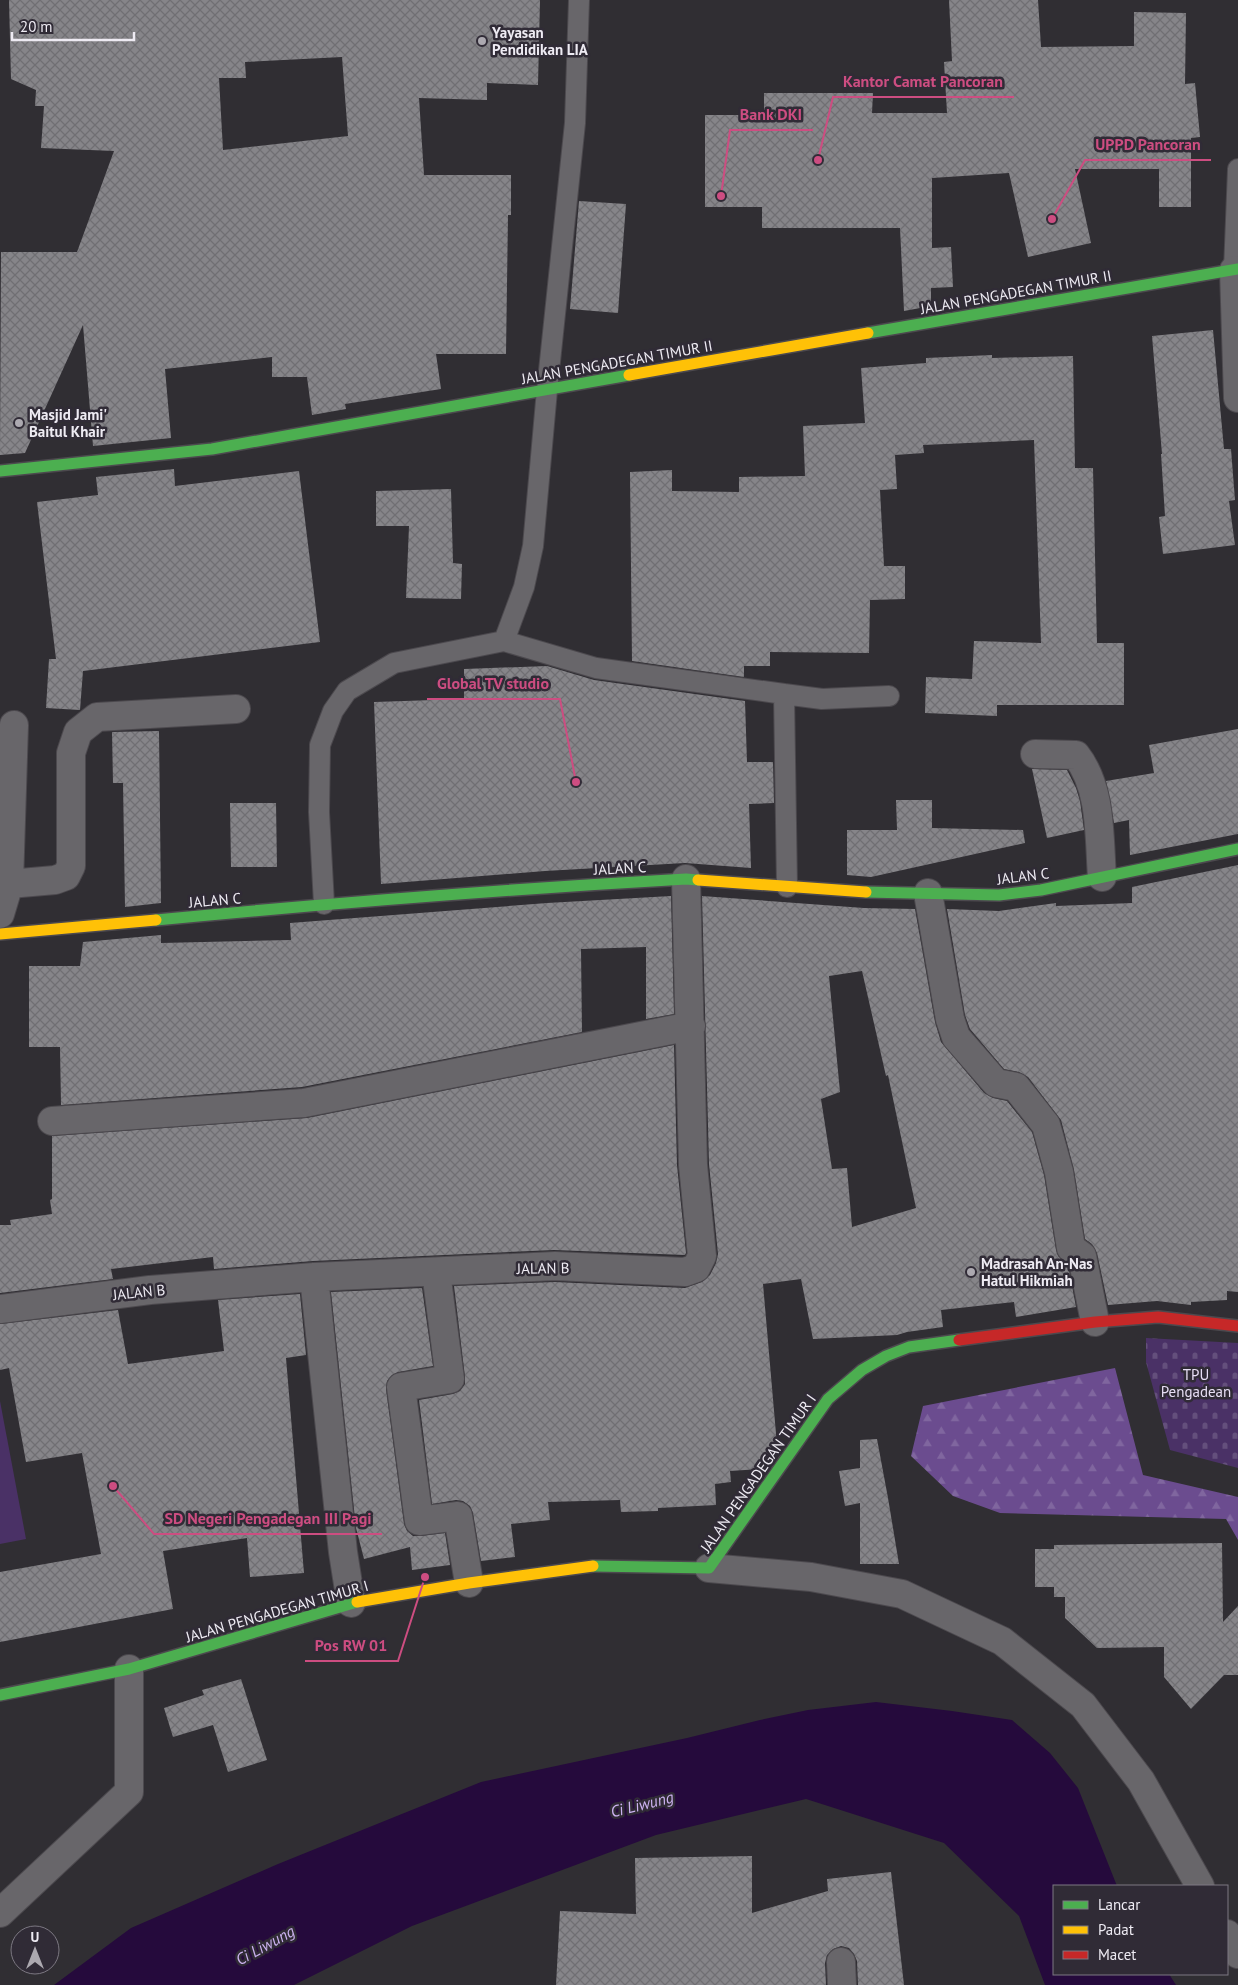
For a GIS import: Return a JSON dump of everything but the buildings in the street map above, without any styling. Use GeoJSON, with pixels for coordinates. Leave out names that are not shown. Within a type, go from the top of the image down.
{"type":"FeatureCollection","features":[{"type":"Feature","properties":{"kind":"street","name":"JALAN PENGADEGAN TIMUR II"},"geometry":{"type":"LineString","coordinates":[[0,471],[212,449],[809,342],[1236,269]]}},
{"type":"Feature","properties":{"kind":"street"},"geometry":{"type":"LineString","coordinates":[[1236,269],[1238,398]]}},
{"type":"Feature","properties":{"kind":"street"},"geometry":{"type":"LineString","coordinates":[[9,884],[55,880],[66,876],[71,866],[71,753],[78,732],[97,717],[236,709]]}},
{"type":"Feature","properties":{"kind":"street"},"geometry":{"type":"LineString","coordinates":[[0,914],[9,884],[14,725]]}},
{"type":"Feature","properties":{"kind":"street"},"geometry":{"type":"LineString","coordinates":[[1035,754],[1076,755],[1084,765],[1096,800],[1102,877]]}},
{"type":"Feature","properties":{"kind":"street","name":"JALAN C"},"geometry":{"type":"LineString","coordinates":[[0,934],[324,904],[546,887],[686,879],[787,888],[999,895],[1041,890],[1238,849]]}},
{"type":"Feature","properties":{"kind":"street","name":"JALAN B"},"geometry":{"type":"LineString","coordinates":[[0,1310],[150,1290],[314,1277],[555,1266],[685,1272],[696,1268],[702,1256],[693,1165],[686,879]]}},
{"type":"Feature","properties":{"kind":"street"},"geometry":{"type":"LineString","coordinates":[[928,893],[950,1020],[956,1037],[996,1083],[1016,1087],[1046,1125],[1059,1172],[1071,1248],[1082,1256],[1095,1322]]}},
{"type":"Feature","properties":{"kind":"street"},"geometry":{"type":"LineString","coordinates":[[52,1121],[304,1103],[691,1026]]}},
{"type":"Feature","properties":{"kind":"street"},"geometry":{"type":"LineString","coordinates":[[436,1272],[450,1379],[401,1387],[419,1521],[458,1516],[469,1583]]}},
{"type":"Feature","properties":{"kind":"street"},"geometry":{"type":"LineString","coordinates":[[314,1277],[350,1603]]}},
{"type":"Feature","properties":{"kind":"street","name":"JALAN PENGADEGAN TIMUR I"},"geometry":{"type":"LineString","coordinates":[[0,1695],[128,1668],[350,1603],[469,1583],[589,1566],[709,1568],[828,1399],[862,1370],[886,1356],[910,1347],[1095,1322],[1158,1318],[1238,1326]]}},
{"type":"Feature","properties":{"kind":"street"},"geometry":{"type":"LineString","coordinates":[[709,1568],[811,1577],[902,1594],[1002,1641],[1083,1705],[1141,1781],[1199,1885]]}},
{"type":"Feature","properties":{"kind":"street"},"geometry":{"type":"LineString","coordinates":[[0,1913],[129,1792],[128,1668]]}},
{"type":"Feature","properties":{"kind":"street"},"geometry":{"type":"LineString","coordinates":[[1228,1936],[1238,1954]]}},
{"type":"Feature","properties":{"kind":"lane"},"geometry":{"type":"LineString","coordinates":[[504,641],[524,588],[533,546],[547,390],[575,124],[579,0]]}},
{"type":"Feature","properties":{"kind":"lane"},"geometry":{"type":"LineString","coordinates":[[1236,269],[1238,169]]}},
{"type":"Feature","properties":{"kind":"lane"},"geometry":{"type":"LineString","coordinates":[[324,904],[319,812],[320,745],[333,711],[347,691],[394,663],[504,641],[596,668],[822,699],[889,696]]}},
{"type":"Feature","properties":{"kind":"lane"},"geometry":{"type":"LineString","coordinates":[[784,694],[787,888]]}},
{"type":"Feature","properties":{"kind":"green space","name":"TPU Pengadean"},"geometry":{"type":"Polygon","coordinates":[[[1146,1338],[1238,1343],[1238,1468],[1170,1450],[1146,1362],[1146,1338]]]}},
{"type":"Feature","properties":{"kind":"green space"},"geometry":{"type":"Polygon","coordinates":[[[1115,1368],[1143,1475],[1238,1497],[1238,1540],[1226,1519],[1000,1513],[953,1496],[911,1456],[923,1406],[1115,1368]]]}},
{"type":"Feature","properties":{"kind":"green space"},"geometry":{"type":"Polygon","coordinates":[[[0,1401],[26,1539],[0,1544],[0,1401]]]}},
{"type":"Feature","properties":{"kind":"water","name":"Ci Liwung"},"geometry":{"type":"Polygon","coordinates":[[[876,1702],[1012,1720],[1050,1753],[1078,1788],[1117,1885],[1053,1885],[1053,1975],[1170,1975],[1176,1985],[1045,1985],[1019,1916],[944,1843],[806,1799],[656,1835],[412,1926],[294,1985],[54,1985],[131,1928],[278,1864],[481,1782],[808,1710],[876,1702]]]}},
{"type":"Feature","properties":{"kind":"traffic: fast"},"geometry":{"type":"LineString","coordinates":[[868,333],[1238,269]]}},
{"type":"Feature","properties":{"kind":"traffic: fast"},"geometry":{"type":"LineString","coordinates":[[0,471],[212,449],[629,375]]}},
{"type":"Feature","properties":{"kind":"traffic: fast"},"geometry":{"type":"LineString","coordinates":[[866,892],[999,895],[1041,890],[1238,849]]}},
{"type":"Feature","properties":{"kind":"traffic: fast"},"geometry":{"type":"LineString","coordinates":[[156,920],[487,892],[686,879],[698,880]]}},
{"type":"Feature","properties":{"kind":"traffic: fast"},"geometry":{"type":"LineString","coordinates":[[593,1566],[709,1568],[828,1399],[862,1370],[886,1356],[909,1347],[959,1340]]}},
{"type":"Feature","properties":{"kind":"traffic: fast"},"geometry":{"type":"LineString","coordinates":[[0,1695],[129,1669],[357,1602]]}},
{"type":"Feature","properties":{"kind":"traffic: slow"},"geometry":{"type":"LineString","coordinates":[[629,375],[868,333]]}},
{"type":"Feature","properties":{"kind":"traffic: slow"},"geometry":{"type":"LineString","coordinates":[[698,880],[866,892]]}},
{"type":"Feature","properties":{"kind":"traffic: slow"},"geometry":{"type":"LineString","coordinates":[[0,934],[156,920]]}},
{"type":"Feature","properties":{"kind":"traffic: slow"},"geometry":{"type":"LineString","coordinates":[[357,1602],[469,1583],[593,1566]]}},
{"type":"Feature","properties":{"kind":"traffic: jam"},"geometry":{"type":"LineString","coordinates":[[959,1340],[1095,1322],[1158,1317],[1238,1326]]}},
{"type":"Feature","properties":{"kind":"place","name":"Yayasan Pendidikan LIA"},"geometry":{"type":"Point","coordinates":[482,41]}},
{"type":"Feature","properties":{"kind":"place","name":"Kantor Camat Pancoran"},"geometry":{"type":"Point","coordinates":[818,160]}},
{"type":"Feature","properties":{"kind":"place","name":"Bank DKI"},"geometry":{"type":"Point","coordinates":[721,196]}},
{"type":"Feature","properties":{"kind":"place","name":"UPPD Pancoran"},"geometry":{"type":"Point","coordinates":[1052,219]}},
{"type":"Feature","properties":{"kind":"place","name":"Masjid Jami' Baitul Khair"},"geometry":{"type":"Point","coordinates":[19,423]}},
{"type":"Feature","properties":{"kind":"place","name":"Global TV studio"},"geometry":{"type":"Point","coordinates":[576,782]}},
{"type":"Feature","properties":{"kind":"place","name":"Madrasah An-Nas Hatul Hikmiah"},"geometry":{"type":"Point","coordinates":[971,1272]}},
{"type":"Feature","properties":{"kind":"place","name":"SD Negeri Pengadegan III Pagi"},"geometry":{"type":"Point","coordinates":[113,1486]}},
{"type":"Feature","properties":{"kind":"place","name":"Pos RW 01"},"geometry":{"type":"Point","coordinates":[425,1577]}}]}
